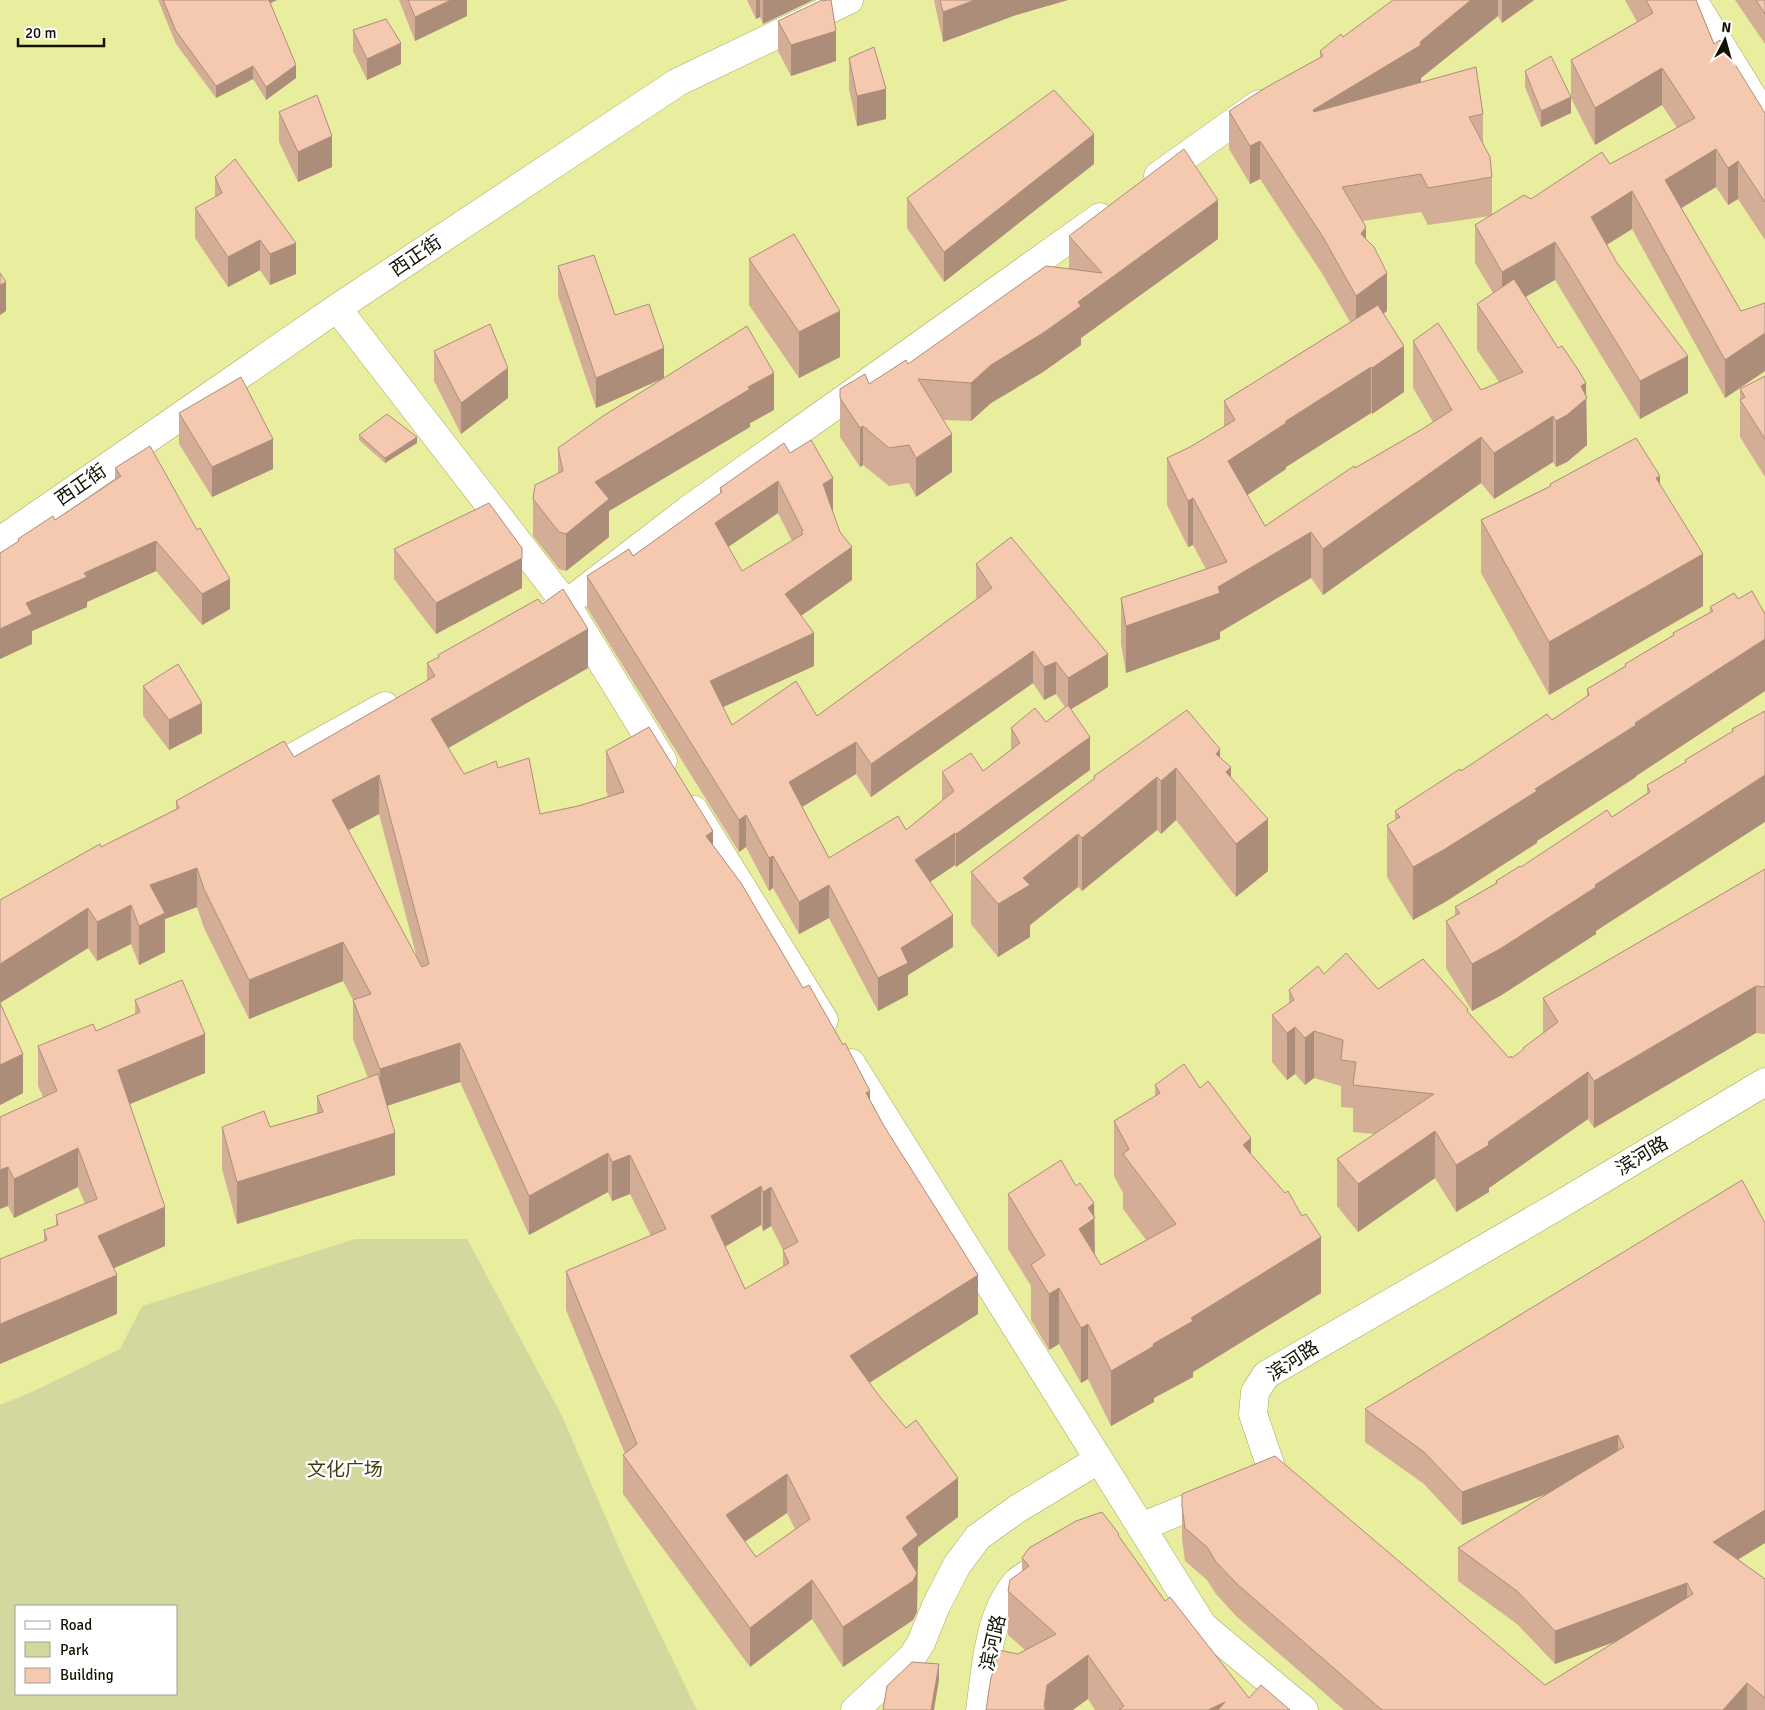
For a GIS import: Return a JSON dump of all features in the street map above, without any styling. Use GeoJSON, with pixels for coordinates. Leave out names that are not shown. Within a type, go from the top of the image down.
{"type":"FeatureCollection","features":[{"type":"Feature","properties":{"kind":"street","name":"西正街"},"geometry":{"type":"LineString","coordinates":[[0,541],[337,308],[678,82],[849,0]]}},
{"type":"Feature","properties":{"kind":"street"},"geometry":{"type":"LineString","coordinates":[[1693,0],[1765,117]]}},
{"type":"Feature","properties":{"kind":"street"},"geometry":{"type":"LineString","coordinates":[[514,633],[566,604],[688,510],[1276,92]]}},
{"type":"Feature","properties":{"kind":"street"},"geometry":{"type":"LineString","coordinates":[[337,308],[566,604],[1203,1626],[1304,1710]]}},
{"type":"Feature","properties":{"kind":"street"},"geometry":{"type":"LineString","coordinates":[[239,787],[403,696]]}},
{"type":"Feature","properties":{"kind":"street","name":"滨河路"},"geometry":{"type":"LineString","coordinates":[[1113,1536],[1140,1527],[1273,1473],[1253,1414],[1255,1392],[1266,1375],[1556,1208],[1765,1082]]}},
{"type":"Feature","properties":{"kind":"street"},"geometry":{"type":"LineString","coordinates":[[855,1710],[912,1657],[921,1643],[936,1606],[957,1565],[978,1537],[1017,1509],[1098,1460]]}},
{"type":"Feature","properties":{"kind":"street","name":"滨河路"},"geometry":{"type":"LineString","coordinates":[[980,1710],[996,1620],[1006,1596],[1018,1580],[1055,1558]]}},
{"type":"Feature","properties":{"kind":"green space","name":"文化广场"},"geometry":{"type":"Polygon","coordinates":[[[355,1239],[467,1239],[562,1416],[622,1555],[697,1710],[0,1710],[0,1405],[34,1391],[120,1349],[142,1306],[355,1239]]]}},
{"type":"Feature","properties":{"kind":"building"},"geometry":{"type":"Polygon","coordinates":[[[163,0],[269,0],[296,65],[266,87],[253,66],[216,86],[176,31],[163,0]]]}},
{"type":"Feature","properties":{"kind":"building"},"geometry":{"type":"Polygon","coordinates":[[[408,0],[451,0],[415,17],[408,0]]]}},
{"type":"Feature","properties":{"kind":"building"},"geometry":{"type":"Polygon","coordinates":[[[822,0],[831,0],[836,31],[791,45],[778,21],[822,0]]]}},
{"type":"Feature","properties":{"kind":"building"},"geometry":{"type":"Polygon","coordinates":[[[940,0],[975,0],[943,12],[940,0]]]}},
{"type":"Feature","properties":{"kind":"building"},"geometry":{"type":"Polygon","coordinates":[[[1393,0],[1471,0],[1420,42],[1421,45],[1313,110],[1314,112],[1476,67],[1483,114],[1469,117],[1490,157],[1492,177],[1428,188],[1421,174],[1342,187],[1366,227],[1361,234],[1374,247],[1387,273],[1356,296],[1323,237],[1260,141],[1250,146],[1229,111],[1265,88],[1323,56],[1320,51],[1341,34],[1343,37],[1393,0]]]}},
{"type":"Feature","properties":{"kind":"building"},"geometry":{"type":"Polygon","coordinates":[[[1646,0],[1696,0],[1714,44],[1720,40],[1765,113],[1765,202],[1738,161],[1728,168],[1716,149],[1665,180],[1741,311],[1765,303],[1765,333],[1725,360],[1632,191],[1591,217],[1617,263],[1688,356],[1640,381],[1555,242],[1502,272],[1475,225],[1524,195],[1531,199],[1602,152],[1610,164],[1695,118],[1662,68],[1595,108],[1571,60],[1653,13],[1646,0]]]}},
{"type":"Feature","properties":{"kind":"building"},"geometry":{"type":"Polygon","coordinates":[[[1756,0],[1765,0],[1765,14],[1756,0]]]}},
{"type":"Feature","properties":{"kind":"building"},"geometry":{"type":"Polygon","coordinates":[[[386,19],[401,43],[367,59],[353,30],[386,19]]]}},
{"type":"Feature","properties":{"kind":"building"},"geometry":{"type":"Polygon","coordinates":[[[874,47],[886,89],[857,96],[849,58],[874,47]]]}},
{"type":"Feature","properties":{"kind":"building"},"geometry":{"type":"Polygon","coordinates":[[[1551,56],[1571,97],[1541,111],[1525,71],[1551,56]]]}},
{"type":"Feature","properties":{"kind":"building"},"geometry":{"type":"Polygon","coordinates":[[[1054,90],[1094,134],[944,252],[907,198],[1054,90]]]}},
{"type":"Feature","properties":{"kind":"building"},"geometry":{"type":"Polygon","coordinates":[[[317,95],[332,136],[298,152],[279,112],[317,95]]]}},
{"type":"Feature","properties":{"kind":"building"},"geometry":{"type":"Polygon","coordinates":[[[1184,149],[1218,200],[1078,302],[1081,306],[1043,333],[991,365],[971,383],[918,379],[952,434],[916,458],[909,445],[889,448],[863,426],[860,428],[840,398],[840,389],[865,374],[869,384],[906,360],[908,364],[1046,266],[1102,273],[1069,236],[1184,149]]]}},
{"type":"Feature","properties":{"kind":"building"},"geometry":{"type":"Polygon","coordinates":[[[235,159],[296,243],[270,254],[260,240],[228,257],[195,208],[222,193],[215,177],[235,159]]]}},
{"type":"Feature","properties":{"kind":"building"},"geometry":{"type":"Polygon","coordinates":[[[794,234],[840,311],[799,332],[749,259],[794,234]]]}},
{"type":"Feature","properties":{"kind":"building"},"geometry":{"type":"Polygon","coordinates":[[[594,255],[615,315],[649,304],[664,348],[596,378],[558,266],[594,255]]]}},
{"type":"Feature","properties":{"kind":"building"},"geometry":{"type":"Polygon","coordinates":[[[0,273],[6,282],[0,285],[0,273]]]}},
{"type":"Feature","properties":{"kind":"building"},"geometry":{"type":"Polygon","coordinates":[[[1514,279],[1558,348],[1562,346],[1579,371],[1586,383],[1581,386],[1587,398],[1567,415],[1556,421],[1553,416],[1494,453],[1481,437],[1323,549],[1311,532],[1218,587],[1220,593],[1126,626],[1121,598],[1227,562],[1193,498],[1188,501],[1167,458],[1190,447],[1235,420],[1224,401],[1378,305],[1404,346],[1286,421],[1286,423],[1228,461],[1265,526],[1354,466],[1355,468],[1452,410],[1413,341],[1438,323],[1481,390],[1523,372],[1477,304],[1514,279]]]}},
{"type":"Feature","properties":{"kind":"building"},"geometry":{"type":"Polygon","coordinates":[[[490,324],[508,368],[461,403],[434,351],[490,324]]]}},
{"type":"Feature","properties":{"kind":"building"},"geometry":{"type":"Polygon","coordinates":[[[747,326],[774,373],[748,387],[750,389],[595,482],[609,499],[566,534],[559,532],[533,499],[535,485],[563,471],[558,448],[603,416],[747,326]]]}},
{"type":"Feature","properties":{"kind":"building"},"geometry":{"type":"Polygon","coordinates":[[[1765,376],[1765,439],[1740,400],[1745,397],[1740,389],[1765,376]]]}},
{"type":"Feature","properties":{"kind":"building"},"geometry":{"type":"Polygon","coordinates":[[[241,377],[273,439],[212,467],[179,413],[241,377]]]}},
{"type":"Feature","properties":{"kind":"building"},"geometry":{"type":"Polygon","coordinates":[[[387,414],[417,437],[385,458],[359,435],[387,414]]]}},
{"type":"Feature","properties":{"kind":"building"},"geometry":{"type":"Polygon","coordinates":[[[1636,438],[1660,476],[1656,478],[1703,554],[1549,642],[1481,520],[1551,486],[1550,484],[1636,438]]]}},
{"type":"Feature","properties":{"kind":"building"},"geometry":{"type":"Polygon","coordinates":[[[811,440],[833,478],[823,484],[840,532],[852,547],[785,594],[814,633],[710,681],[732,725],[796,681],[817,716],[992,588],[976,564],[1011,537],[1108,654],[1068,678],[1056,662],[1044,667],[1033,651],[871,764],[856,742],[789,782],[829,858],[898,816],[906,830],[954,791],[942,772],[971,753],[983,771],[1020,743],[1011,728],[1035,708],[1046,722],[1068,705],[1090,737],[956,834],[915,860],[953,915],[901,948],[908,963],[878,978],[829,885],[799,902],[773,856],[769,858],[746,815],[739,820],[587,576],[629,549],[633,556],[722,492],[720,488],[784,443],[790,453],[811,440]],[[778,481],[715,523],[742,571],[803,534],[801,532],[803,531],[778,481]]]}},
{"type":"Feature","properties":{"kind":"building"},"geometry":{"type":"Polygon","coordinates":[[[150,446],[197,530],[200,528],[230,579],[202,594],[156,541],[84,573],[87,577],[26,603],[32,614],[0,629],[0,553],[53,516],[55,520],[121,476],[115,468],[150,446]]]}},
{"type":"Feature","properties":{"kind":"building"},"geometry":{"type":"Polygon","coordinates":[[[489,503],[522,548],[522,558],[436,603],[394,549],[489,503]]]}},
{"type":"Feature","properties":{"kind":"building"},"geometry":{"type":"Polygon","coordinates":[[[563,589],[588,629],[431,719],[464,774],[496,761],[498,768],[529,758],[540,814],[578,806],[624,792],[606,751],[649,727],[713,831],[706,836],[741,883],[803,988],[809,985],[843,1045],[845,1043],[870,1091],[866,1093],[884,1126],[978,1275],[850,1356],[906,1428],[916,1420],[958,1478],[906,1517],[918,1535],[902,1548],[917,1573],[913,1581],[843,1627],[812,1580],[750,1628],[623,1455],[637,1444],[566,1271],[666,1229],[630,1155],[612,1162],[608,1153],[529,1196],[460,1043],[380,1069],[353,1000],[371,994],[343,942],[249,980],[204,889],[197,868],[150,885],[165,913],[139,926],[131,905],[97,922],[88,908],[0,964],[0,900],[100,844],[101,847],[179,808],[176,801],[284,741],[294,757],[435,676],[427,663],[439,657],[438,655],[538,599],[542,604],[563,589]],[[379,775],[332,800],[422,967],[429,964],[379,775]],[[761,1186],[711,1216],[745,1289],[789,1263],[783,1250],[798,1242],[771,1187],[763,1192],[761,1186]],[[787,1474],[726,1515],[756,1557],[810,1519],[787,1474]]]}},
{"type":"Feature","properties":{"kind":"building"},"geometry":{"type":"Polygon","coordinates":[[[1752,591],[1765,614],[1765,639],[1635,723],[1636,725],[1535,789],[1537,791],[1413,867],[1387,825],[1400,817],[1395,811],[1460,769],[1461,771],[1547,714],[1552,720],[1589,695],[1587,689],[1674,635],[1673,633],[1713,611],[1710,607],[1734,593],[1738,599],[1752,591]]]}},
{"type":"Feature","properties":{"kind":"building"},"geometry":{"type":"Polygon","coordinates":[[[178,664],[202,703],[169,720],[143,686],[178,664]]]}},
{"type":"Feature","properties":{"kind":"building"},"geometry":{"type":"Polygon","coordinates":[[[1187,710],[1220,749],[1216,754],[1231,767],[1226,772],[1268,819],[1236,844],[1176,768],[1161,781],[1157,777],[1082,838],[1078,834],[1023,878],[1030,885],[998,904],[971,872],[1095,778],[1094,776],[1187,710]]]}},
{"type":"Feature","properties":{"kind":"building"},"geometry":{"type":"Polygon","coordinates":[[[1765,711],[1765,775],[1500,949],[1472,964],[1446,921],[1460,913],[1455,907],[1497,883],[1496,881],[1521,867],[1607,810],[1612,817],[1650,792],[1647,785],[1686,762],[1685,760],[1733,731],[1732,729],[1765,711]]]}},
{"type":"Feature","properties":{"kind":"building"},"geometry":{"type":"Polygon","coordinates":[[[1765,869],[1765,987],[1756,986],[1594,1081],[1588,1072],[1488,1142],[1489,1145],[1456,1165],[1435,1131],[1358,1184],[1337,1159],[1434,1094],[1353,1085],[1356,1062],[1341,1060],[1343,1040],[1314,1031],[1305,1038],[1295,1027],[1287,1033],[1272,1015],[1294,1000],[1289,990],[1318,966],[1324,974],[1346,953],[1378,989],[1423,959],[1509,1058],[1511,1056],[1512,1058],[1558,1022],[1543,998],[1765,869]]]}},
{"type":"Feature","properties":{"kind":"building"},"geometry":{"type":"Polygon","coordinates":[[[182,980],[205,1034],[118,1070],[165,1207],[98,1236],[117,1275],[0,1324],[0,1259],[47,1240],[44,1230],[58,1225],[56,1215],[97,1199],[78,1148],[14,1179],[8,1167],[0,1170],[0,1117],[57,1091],[38,1046],[93,1024],[96,1031],[140,1012],[135,1000],[182,980]]]}},
{"type":"Feature","properties":{"kind":"building"},"geometry":{"type":"Polygon","coordinates":[[[0,1003],[23,1054],[0,1065],[0,1003]]]}},
{"type":"Feature","properties":{"kind":"building"},"geometry":{"type":"Polygon","coordinates":[[[1184,1064],[1200,1088],[1208,1081],[1251,1138],[1243,1145],[1285,1193],[1288,1191],[1302,1216],[1306,1214],[1321,1237],[1191,1318],[1193,1321],[1153,1344],[1154,1346],[1111,1371],[1088,1324],[1081,1328],[1059,1288],[1049,1294],[1031,1265],[1045,1255],[1008,1194],[1061,1160],[1076,1186],[1080,1183],[1094,1203],[1088,1208],[1095,1218],[1079,1229],[1101,1265],[1176,1224],[1123,1154],[1129,1149],[1114,1121],[1160,1093],[1155,1085],[1184,1064]]]}},
{"type":"Feature","properties":{"kind":"building"},"geometry":{"type":"Polygon","coordinates":[[[378,1074],[395,1133],[237,1182],[222,1127],[264,1111],[270,1127],[323,1112],[317,1096],[378,1074]]]}},
{"type":"Feature","properties":{"kind":"building"},"geometry":{"type":"Polygon","coordinates":[[[1742,1180],[1765,1223],[1765,1510],[1713,1542],[1765,1579],[1765,1698],[1747,1683],[1723,1710],[1382,1710],[1237,1584],[1216,1562],[1207,1547],[1185,1528],[1182,1494],[1275,1456],[1545,1685],[1693,1594],[1687,1583],[1555,1631],[1517,1591],[1458,1548],[1624,1447],[1618,1435],[1462,1492],[1424,1452],[1365,1409],[1742,1180]]]}},
{"type":"Feature","properties":{"kind":"building"},"geometry":{"type":"Polygon","coordinates":[[[1102,1512],[1165,1601],[1170,1597],[1249,1698],[1261,1685],[1290,1710],[1218,1710],[1225,1702],[1208,1710],[1119,1710],[1124,1706],[1088,1655],[1047,1685],[1044,1707],[1046,1710],[986,1710],[991,1677],[995,1669],[998,1650],[1018,1654],[1056,1634],[1008,1591],[1010,1580],[1029,1566],[1022,1558],[1029,1548],[1076,1521],[1102,1512]]]}},
{"type":"Feature","properties":{"kind":"building"},"geometry":{"type":"Polygon","coordinates":[[[912,1662],[939,1664],[931,1710],[883,1710],[887,1686],[912,1662]]]}}]}
